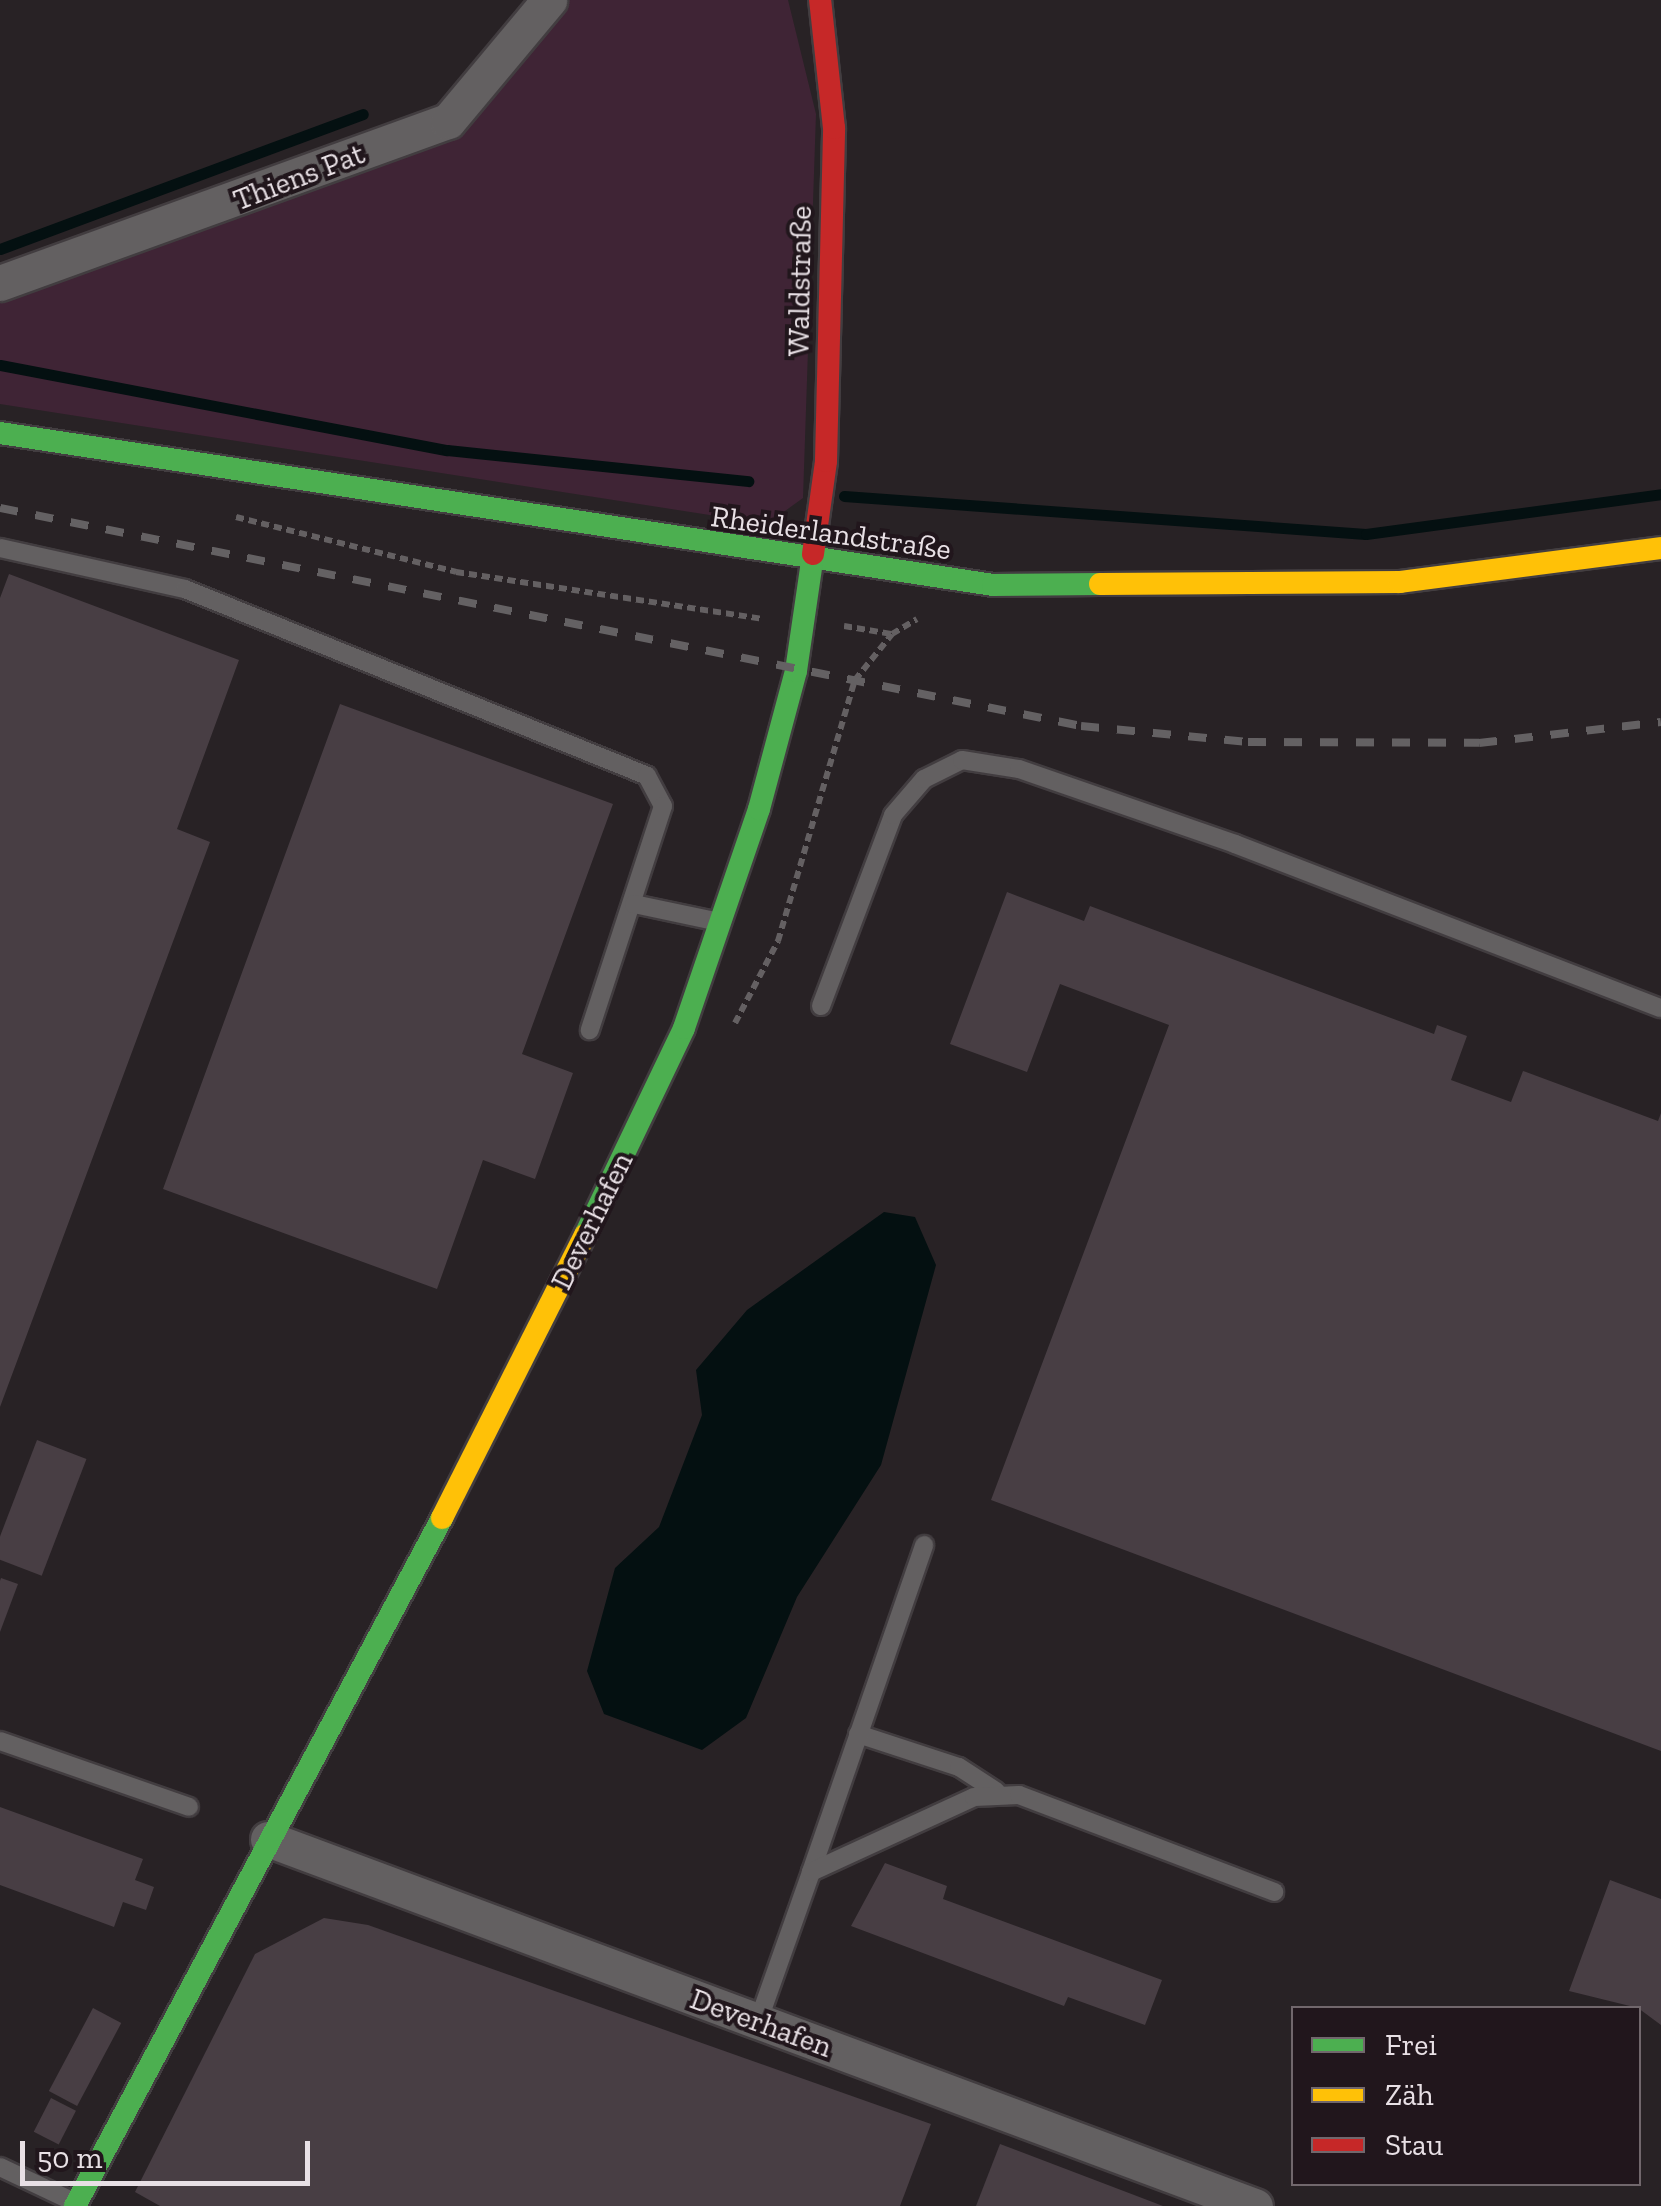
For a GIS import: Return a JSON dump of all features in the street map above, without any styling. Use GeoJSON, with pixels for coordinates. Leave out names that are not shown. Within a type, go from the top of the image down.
{"type":"FeatureCollection","features":[{"type":"Feature","properties":{"kind":"street","name":"Thiens Pat"},"geometry":{"type":"LineString","coordinates":[[0,283],[448,121],[549,0]]}},
{"type":"Feature","properties":{"kind":"street","name":"Waldstraße"},"geometry":{"type":"LineString","coordinates":[[813,563],[826,461],[834,128],[820,0]]}},
{"type":"Feature","properties":{"kind":"street","name":"Rheiderlandstraße"},"geometry":{"type":"LineString","coordinates":[[0,434],[813,563],[993,584],[1258,588],[1400,582],[1661,548]]}},
{"type":"Feature","properties":{"kind":"street","name":"Deverhafen"},"geometry":{"type":"LineString","coordinates":[[76,2205],[515,1382],[684,1028],[721,922],[796,671],[813,563]]}},
{"type":"Feature","properties":{"kind":"street","name":"Deverhafen"},"geometry":{"type":"LineString","coordinates":[[268,1839],[1254,2206]]}},
{"type":"Feature","properties":{"kind":"lane"},"geometry":{"type":"LineString","coordinates":[[0,548],[185,589],[647,776],[663,806],[590,1030]]}},
{"type":"Feature","properties":{"kind":"lane"},"geometry":{"type":"LineString","coordinates":[[821,1006],[894,814],[924,780],[962,760],[1019,770],[1236,844],[1661,1008]]}},
{"type":"Feature","properties":{"kind":"lane"},"geometry":{"type":"LineString","coordinates":[[634,904],[721,922]]}},
{"type":"Feature","properties":{"kind":"lane"},"geometry":{"type":"LineString","coordinates":[[758,2022],[924,1546]]}},
{"type":"Feature","properties":{"kind":"lane"},"geometry":{"type":"LineString","coordinates":[[858,1734],[958,1767],[996,1791],[1274,1892]]}},
{"type":"Feature","properties":{"kind":"lane"},"geometry":{"type":"LineString","coordinates":[[0,1741],[189,1807]]}},
{"type":"Feature","properties":{"kind":"lane"},"geometry":{"type":"LineString","coordinates":[[811,1872],[996,1791]]}},
{"type":"Feature","properties":{"kind":"lane"},"geometry":{"type":"LineString","coordinates":[[0,2167],[76,2205]]}},
{"type":"Feature","properties":{"kind":"shaded area"},"geometry":{"type":"Polygon","coordinates":[[[565,0],[788,0],[816,114],[803,498],[767,524],[0,404],[0,292],[460,128],[565,0]]]}},
{"type":"Feature","properties":{"kind":"shaded area"},"geometry":{"type":"Polygon","coordinates":[[[884,1212],[915,1217],[936,1265],[881,1465],[797,1597],[746,1718],[702,1750],[604,1714],[587,1671],[615,1568],[659,1527],[702,1415],[696,1370],[747,1310],[884,1212]]]}},
{"type":"Feature","properties":{"kind":"building"},"geometry":{"type":"Polygon","coordinates":[[[9,574],[239,660],[177,829],[210,842],[0,1407],[0,598],[9,574]]]}},
{"type":"Feature","properties":{"kind":"building"},"geometry":{"type":"Polygon","coordinates":[[[340,704],[613,804],[522,1054],[573,1073],[535,1179],[483,1160],[437,1289],[163,1189],[340,704]]]}},
{"type":"Feature","properties":{"kind":"building"},"geometry":{"type":"Polygon","coordinates":[[[1007,892],[1084,921],[1090,906],[1434,1034],[1437,1025],[1467,1036],[1451,1080],[1511,1102],[1523,1071],[1658,1121],[1661,1113],[1661,1751],[991,1500],[1169,1025],[1060,984],[1027,1072],[950,1044],[1007,892]]]}},
{"type":"Feature","properties":{"kind":"building"},"geometry":{"type":"Polygon","coordinates":[[[37,1440],[86,1459],[42,1576],[0,1560],[0,1536],[37,1440]]]}},
{"type":"Feature","properties":{"kind":"building"},"geometry":{"type":"Polygon","coordinates":[[[1,1578],[18,1584],[0,1632],[0,1581],[1,1578]]]}},
{"type":"Feature","properties":{"kind":"building"},"geometry":{"type":"Polygon","coordinates":[[[0,1807],[143,1859],[135,1880],[154,1887],[146,1910],[123,1902],[114,1927],[0,1885],[0,1807]]]}},
{"type":"Feature","properties":{"kind":"building"},"geometry":{"type":"Polygon","coordinates":[[[885,1863],[947,1886],[943,1899],[1162,1980],[1145,2025],[1068,1997],[1064,2006],[851,1926],[885,1863]]]}},
{"type":"Feature","properties":{"kind":"building"},"geometry":{"type":"Polygon","coordinates":[[[1610,1880],[1661,1899],[1661,2025],[1641,2010],[1641,2006],[1569,1991],[1610,1880]]]}},
{"type":"Feature","properties":{"kind":"building"},"geometry":{"type":"Polygon","coordinates":[[[324,1918],[368,1925],[931,2124],[900,2206],[160,2206],[135,2192],[255,1954],[324,1918]]]}},
{"type":"Feature","properties":{"kind":"building"},"geometry":{"type":"Polygon","coordinates":[[[93,2008],[121,2023],[77,2106],[49,2091],[93,2008]]]}},
{"type":"Feature","properties":{"kind":"building"},"geometry":{"type":"Polygon","coordinates":[[[51,2098],[76,2111],[59,2145],[34,2132],[51,2098]]]}},
{"type":"Feature","properties":{"kind":"building"},"geometry":{"type":"Polygon","coordinates":[[[1000,2144],[1163,2206],[976,2206],[1000,2144]]]}},
{"type":"Feature","properties":{"kind":"waterway"},"geometry":{"type":"LineString","coordinates":[[0,249],[363,114]]}},
{"type":"Feature","properties":{"kind":"waterway"},"geometry":{"type":"LineString","coordinates":[[0,365],[447,450],[748,481]]}},
{"type":"Feature","properties":{"kind":"waterway"},"geometry":{"type":"LineString","coordinates":[[844,496],[1366,534],[1661,494]]}},
{"type":"Feature","properties":{"kind":"railway"},"geometry":{"type":"LineString","coordinates":[[0,508],[1081,726],[1248,742],[1479,743],[1661,722]]}},
{"type":"Feature","properties":{"kind":"traffic: fast"},"geometry":{"type":"LineString","coordinates":[[0,433],[993,585],[1100,584]]}},
{"type":"Feature","properties":{"kind":"traffic: fast"},"geometry":{"type":"LineString","coordinates":[[585,1235],[684,1028],[759,809],[796,671],[813,554]]}},
{"type":"Feature","properties":{"kind":"traffic: fast"},"geometry":{"type":"LineString","coordinates":[[75,2206],[442,1518]]}},
{"type":"Feature","properties":{"kind":"traffic: slow"},"geometry":{"type":"LineString","coordinates":[[1100,584],[1400,582],[1661,548]]}},
{"type":"Feature","properties":{"kind":"traffic: slow"},"geometry":{"type":"LineString","coordinates":[[442,1518],[585,1235]]}},
{"type":"Feature","properties":{"kind":"traffic: jam"},"geometry":{"type":"LineString","coordinates":[[813,554],[826,461],[834,128],[820,0]]}}]}
